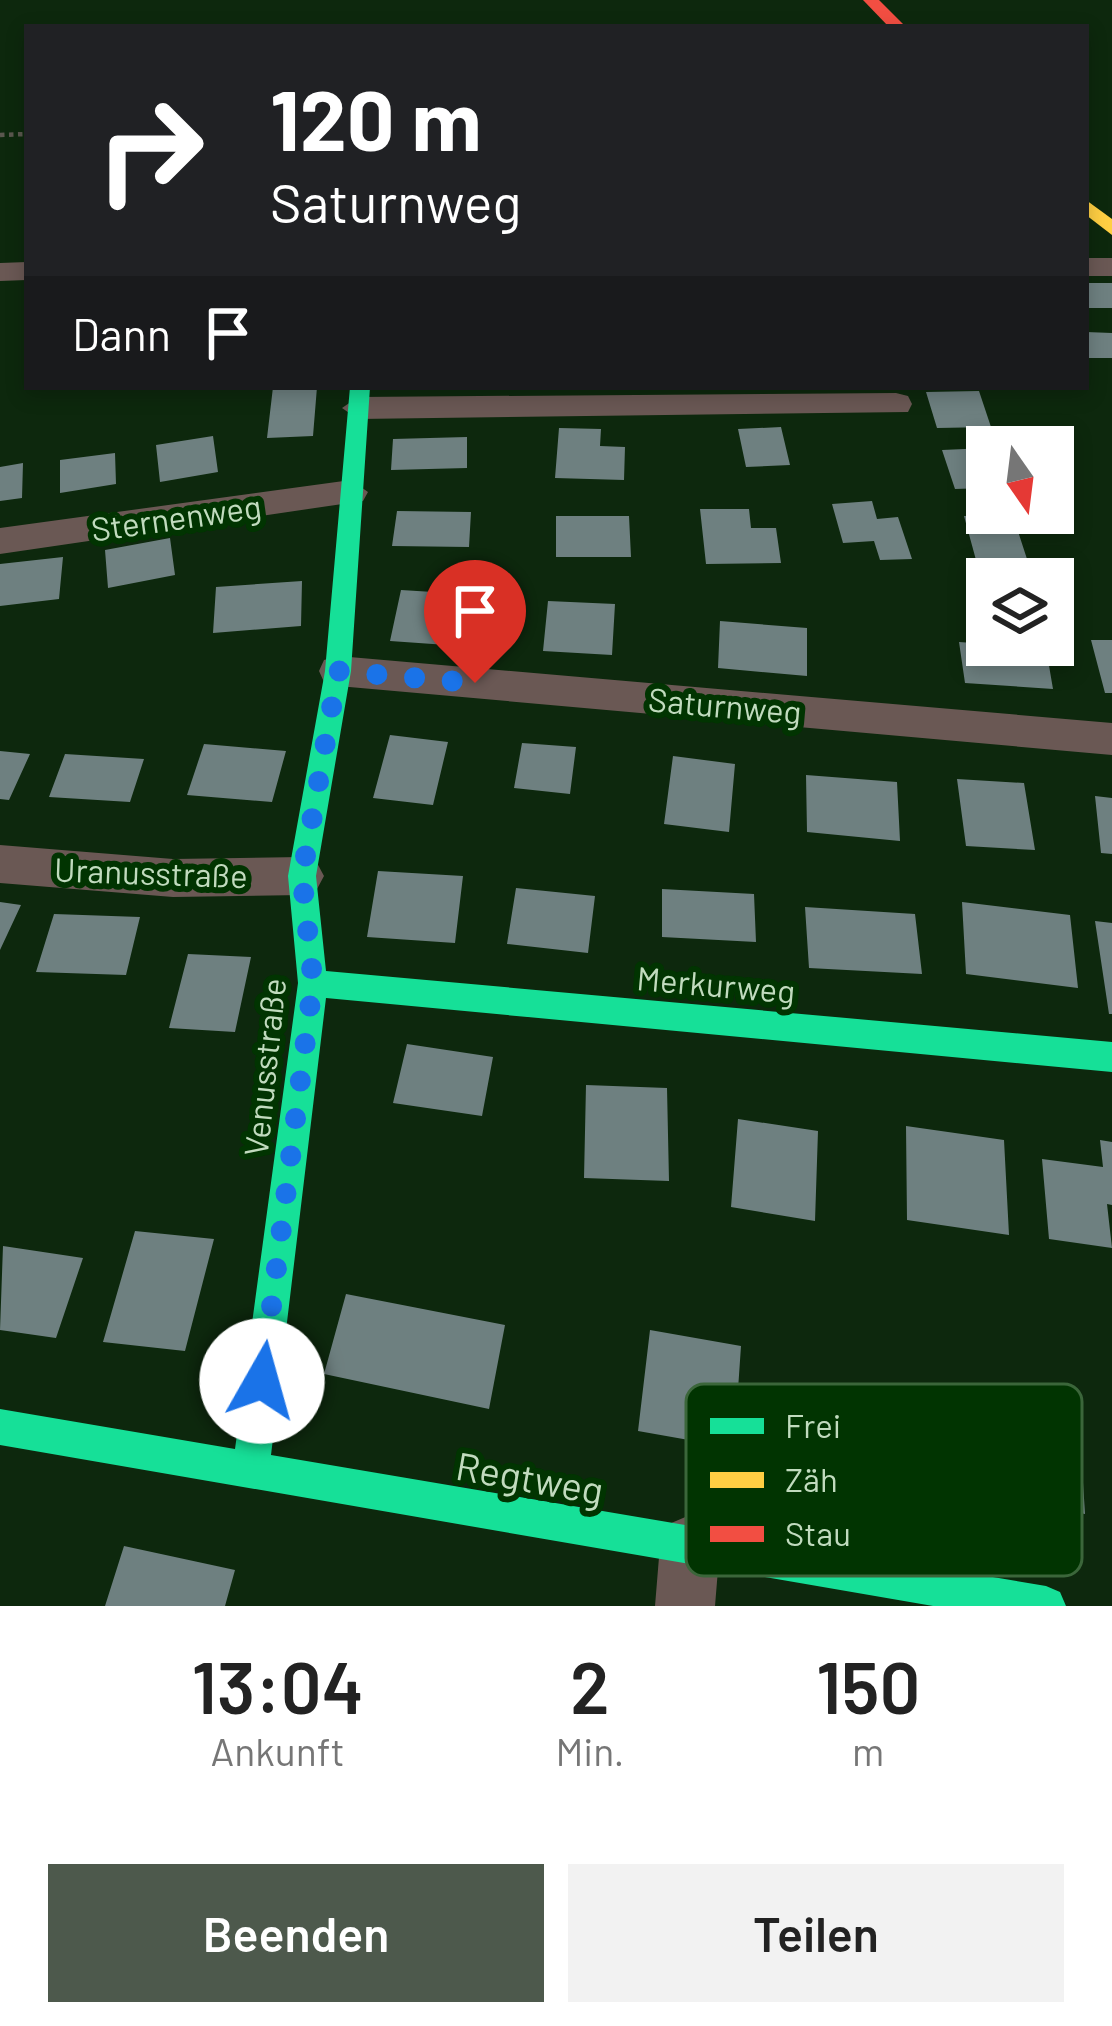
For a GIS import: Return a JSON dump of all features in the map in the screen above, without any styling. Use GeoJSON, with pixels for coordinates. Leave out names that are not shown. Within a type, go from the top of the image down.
{"type":"FeatureCollection","features":[{"type":"Feature","properties":{"kind":"street"},"geometry":{"type":"LineString","coordinates":[[870,0],[895,24]]}},
{"type":"Feature","properties":{"kind":"street"},"geometry":{"type":"LineString","coordinates":[[1089,208],[1112,229]]}},
{"type":"Feature","properties":{"kind":"street"},"geometry":{"type":"LineString","coordinates":[[359,398],[896,404]]}},
{"type":"Feature","properties":{"kind":"street","name":"Venusstraße"},"geometry":{"type":"LineString","coordinates":[[251,1469],[313,982],[302,876],[338,671],[359,398]]}},
{"type":"Feature","properties":{"kind":"street","name":"Sternenweg"},"geometry":{"type":"LineString","coordinates":[[0,541],[351,492]]}},
{"type":"Feature","properties":{"kind":"street","name":"Saturnweg"},"geometry":{"type":"LineString","coordinates":[[338,671],[1112,739]]}},
{"type":"Feature","properties":{"kind":"street","name":"Uranusstraße"},"geometry":{"type":"LineString","coordinates":[[0,864],[173,878],[302,876]]}},
{"type":"Feature","properties":{"kind":"street","name":"Merkurweg"},"geometry":{"type":"LineString","coordinates":[[313,982],[1112,1057]]}},
{"type":"Feature","properties":{"kind":"street","name":"Regtweg"},"geometry":{"type":"LineString","coordinates":[[0,1426],[686,1544]]}},
{"type":"Feature","properties":{"kind":"street"},"geometry":{"type":"LineString","coordinates":[[686,1606],[688,1576]]}},
{"type":"Feature","properties":{"kind":"street","name":"Regtweg"},"geometry":{"type":"LineString","coordinates":[[871,1576],[1046,1606]]}},
{"type":"Feature","properties":{"kind":"building"},"geometry":{"type":"Polygon","coordinates":[[[1089,283],[1112,283],[1112,308],[1089,308],[1089,283]]]}},
{"type":"Feature","properties":{"kind":"building"},"geometry":{"type":"Polygon","coordinates":[[[1089,332],[1112,333],[1112,358],[1089,358],[1089,332]]]}},
{"type":"Feature","properties":{"kind":"building"},"geometry":{"type":"Polygon","coordinates":[[[273,390],[317,390],[313,436],[267,438],[273,390]]]}},
{"type":"Feature","properties":{"kind":"building"},"geometry":{"type":"Polygon","coordinates":[[[979,391],[991,426],[937,428],[926,392],[979,391]]]}},
{"type":"Feature","properties":{"kind":"building"},"geometry":{"type":"Polygon","coordinates":[[[781,427],[790,465],[746,467],[738,429],[781,427]]]}},
{"type":"Feature","properties":{"kind":"building"},"geometry":{"type":"Polygon","coordinates":[[[559,428],[601,429],[600,446],[625,447],[624,480],[555,478],[559,428]]]}},
{"type":"Feature","properties":{"kind":"building"},"geometry":{"type":"Polygon","coordinates":[[[213,436],[218,472],[160,482],[156,445],[213,436]]]}},
{"type":"Feature","properties":{"kind":"building"},"geometry":{"type":"Polygon","coordinates":[[[467,437],[467,468],[391,470],[393,439],[467,437]]]}},
{"type":"Feature","properties":{"kind":"building"},"geometry":{"type":"Polygon","coordinates":[[[966,449],[966,489],[955,489],[942,450],[966,449]]]}},
{"type":"Feature","properties":{"kind":"building"},"geometry":{"type":"Polygon","coordinates":[[[115,453],[116,484],[60,493],[60,460],[115,453]]]}},
{"type":"Feature","properties":{"kind":"building"},"geometry":{"type":"Polygon","coordinates":[[[23,463],[22,498],[0,501],[0,467],[23,463]]]}},
{"type":"Feature","properties":{"kind":"building"},"geometry":{"type":"Polygon","coordinates":[[[872,501],[877,519],[898,517],[912,559],[880,560],[874,541],[843,543],[832,504],[872,501]]]}},
{"type":"Feature","properties":{"kind":"building"},"geometry":{"type":"Polygon","coordinates":[[[700,509],[749,509],[751,528],[776,528],[781,563],[706,564],[700,509]]]}},
{"type":"Feature","properties":{"kind":"building"},"geometry":{"type":"Polygon","coordinates":[[[397,511],[471,512],[469,547],[392,546],[397,511]]]}},
{"type":"Feature","properties":{"kind":"building"},"geometry":{"type":"Polygon","coordinates":[[[556,516],[629,516],[631,557],[556,557],[556,516]]]}},
{"type":"Feature","properties":{"kind":"building"},"geometry":{"type":"Polygon","coordinates":[[[969,534],[1019,534],[1027,558],[975,558],[969,534]]]}},
{"type":"Feature","properties":{"kind":"building"},"geometry":{"type":"Polygon","coordinates":[[[170,538],[175,575],[108,588],[105,550],[170,538]]]}},
{"type":"Feature","properties":{"kind":"building"},"geometry":{"type":"Polygon","coordinates":[[[63,557],[59,599],[0,606],[0,564],[63,557]]]}},
{"type":"Feature","properties":{"kind":"building"},"geometry":{"type":"Polygon","coordinates":[[[302,581],[301,626],[213,633],[216,587],[302,581]]]}},
{"type":"Feature","properties":{"kind":"building"},"geometry":{"type":"Polygon","coordinates":[[[401,590],[498,596],[490,648],[390,641],[401,590]]]}},
{"type":"Feature","properties":{"kind":"building"},"geometry":{"type":"Polygon","coordinates":[[[548,601],[615,604],[612,655],[543,651],[548,601]]]}},
{"type":"Feature","properties":{"kind":"building"},"geometry":{"type":"Polygon","coordinates":[[[720,621],[807,628],[807,676],[718,668],[720,621]]]}},
{"type":"Feature","properties":{"kind":"building"},"geometry":{"type":"Polygon","coordinates":[[[1091,640],[1112,640],[1112,693],[1105,693],[1091,640]]]}},
{"type":"Feature","properties":{"kind":"building"},"geometry":{"type":"Polygon","coordinates":[[[959,642],[966,642],[966,666],[1049,666],[1053,689],[965,683],[959,642]]]}},
{"type":"Feature","properties":{"kind":"building"},"geometry":{"type":"Polygon","coordinates":[[[390,735],[448,742],[433,805],[373,798],[390,735]]]}},
{"type":"Feature","properties":{"kind":"building"},"geometry":{"type":"Polygon","coordinates":[[[522,743],[576,747],[570,794],[514,788],[522,743]]]}},
{"type":"Feature","properties":{"kind":"building"},"geometry":{"type":"Polygon","coordinates":[[[204,744],[286,751],[272,802],[187,795],[204,744]]]}},
{"type":"Feature","properties":{"kind":"building"},"geometry":{"type":"Polygon","coordinates":[[[0,751],[30,754],[9,800],[0,799],[0,751]]]}},
{"type":"Feature","properties":{"kind":"building"},"geometry":{"type":"Polygon","coordinates":[[[65,754],[144,759],[130,802],[49,797],[65,754]]]}},
{"type":"Feature","properties":{"kind":"building"},"geometry":{"type":"Polygon","coordinates":[[[673,756],[735,764],[729,832],[664,824],[673,756]]]}},
{"type":"Feature","properties":{"kind":"building"},"geometry":{"type":"Polygon","coordinates":[[[806,775],[897,782],[900,841],[807,832],[806,775]]]}},
{"type":"Feature","properties":{"kind":"building"},"geometry":{"type":"Polygon","coordinates":[[[957,779],[1024,783],[1035,850],[966,846],[957,779]]]}},
{"type":"Feature","properties":{"kind":"building"},"geometry":{"type":"Polygon","coordinates":[[[1095,796],[1112,798],[1112,854],[1101,853],[1095,796]]]}},
{"type":"Feature","properties":{"kind":"building"},"geometry":{"type":"Polygon","coordinates":[[[378,871],[463,876],[455,943],[367,937],[378,871]]]}},
{"type":"Feature","properties":{"kind":"building"},"geometry":{"type":"Polygon","coordinates":[[[516,888],[595,896],[588,953],[507,944],[516,888]]]}},
{"type":"Feature","properties":{"kind":"building"},"geometry":{"type":"Polygon","coordinates":[[[662,889],[754,894],[756,942],[662,937],[662,889]]]}},
{"type":"Feature","properties":{"kind":"building"},"geometry":{"type":"Polygon","coordinates":[[[0,902],[21,905],[0,950],[0,902]]]}},
{"type":"Feature","properties":{"kind":"building"},"geometry":{"type":"Polygon","coordinates":[[[962,902],[1070,915],[1078,988],[966,974],[962,902]]]}},
{"type":"Feature","properties":{"kind":"building"},"geometry":{"type":"Polygon","coordinates":[[[805,907],[915,914],[922,974],[809,968],[805,907]]]}},
{"type":"Feature","properties":{"kind":"building"},"geometry":{"type":"Polygon","coordinates":[[[54,914],[140,917],[126,975],[36,972],[54,914]]]}},
{"type":"Feature","properties":{"kind":"building"},"geometry":{"type":"Polygon","coordinates":[[[1095,921],[1112,923],[1112,1014],[1109,1014],[1095,921]]]}},
{"type":"Feature","properties":{"kind":"building"},"geometry":{"type":"Polygon","coordinates":[[[188,954],[251,957],[235,1032],[169,1028],[188,954]]]}},
{"type":"Feature","properties":{"kind":"building"},"geometry":{"type":"Polygon","coordinates":[[[407,1044],[493,1057],[482,1116],[393,1103],[407,1044]]]}},
{"type":"Feature","properties":{"kind":"building"},"geometry":{"type":"Polygon","coordinates":[[[586,1085],[667,1088],[669,1181],[584,1178],[586,1085]]]}},
{"type":"Feature","properties":{"kind":"building"},"geometry":{"type":"Polygon","coordinates":[[[738,1119],[818,1131],[815,1221],[731,1207],[738,1119]]]}},
{"type":"Feature","properties":{"kind":"building"},"geometry":{"type":"Polygon","coordinates":[[[906,1126],[1004,1140],[1009,1235],[907,1220],[906,1126]]]}},
{"type":"Feature","properties":{"kind":"building"},"geometry":{"type":"Polygon","coordinates":[[[1100,1140],[1112,1142],[1112,1205],[1107,1204],[1112,1248],[1049,1239],[1042,1159],[1103,1167],[1100,1140]]]}},
{"type":"Feature","properties":{"kind":"building"},"geometry":{"type":"Polygon","coordinates":[[[135,1231],[214,1239],[185,1351],[103,1342],[135,1231]]]}},
{"type":"Feature","properties":{"kind":"building"},"geometry":{"type":"Polygon","coordinates":[[[3,1246],[83,1258],[56,1338],[0,1330],[3,1246]]]}},
{"type":"Feature","properties":{"kind":"building"},"geometry":{"type":"Polygon","coordinates":[[[346,1294],[505,1325],[489,1409],[324,1374],[346,1294]]]}},
{"type":"Feature","properties":{"kind":"building"},"geometry":{"type":"Polygon","coordinates":[[[650,1330],[741,1346],[738,1384],[686,1384],[686,1440],[638,1431],[650,1330]]]}},
{"type":"Feature","properties":{"kind":"building"},"geometry":{"type":"Polygon","coordinates":[[[124,1546],[235,1570],[225,1606],[105,1606],[124,1546]]]}},
{"type":"Feature","properties":{"kind":"traffic: fast"},"geometry":{"type":"LineString","coordinates":[[251,1469],[313,983],[302,876],[338,671],[360,390]]}},
{"type":"Feature","properties":{"kind":"traffic: fast"},"geometry":{"type":"LineString","coordinates":[[313,983],[1112,1057]]}},
{"type":"Feature","properties":{"kind":"traffic: fast"},"geometry":{"type":"LineString","coordinates":[[0,1427],[686,1544]]}},
{"type":"Feature","properties":{"kind":"traffic: fast"},"geometry":{"type":"LineString","coordinates":[[871,1576],[1046,1606]]}},
{"type":"Feature","properties":{"kind":"traffic: slow"},"geometry":{"type":"LineString","coordinates":[[1089,208],[1112,229]]}},
{"type":"Feature","properties":{"kind":"traffic: jam"},"geometry":{"type":"LineString","coordinates":[[870,0],[895,24]]}},
{"type":"Feature","properties":{"kind":"route"},"geometry":{"type":"LineString","coordinates":[[262,1381],[313,982],[302,876],[338,671],[475,683]]}}]}
